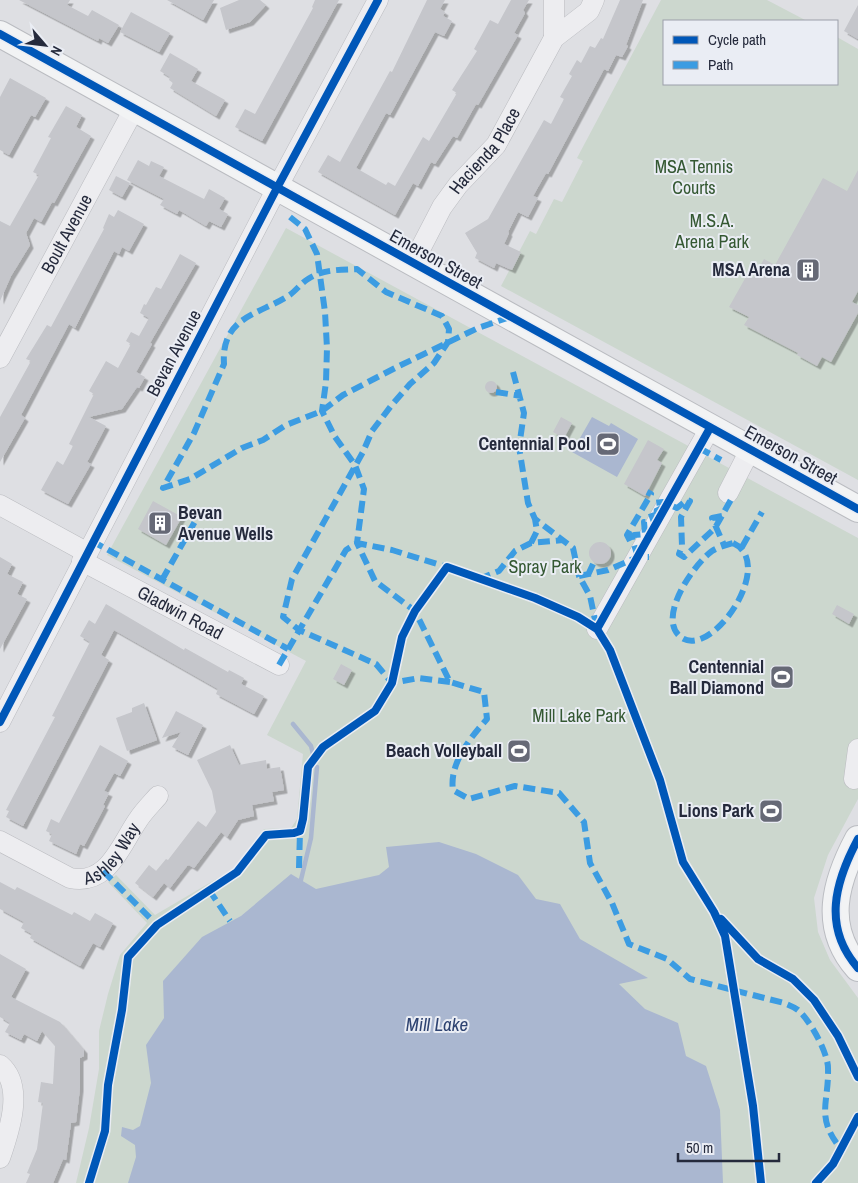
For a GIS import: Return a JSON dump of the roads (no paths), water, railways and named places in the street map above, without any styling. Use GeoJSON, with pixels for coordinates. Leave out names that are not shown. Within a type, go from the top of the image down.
{"type":"FeatureCollection","features":[{"type":"Feature","properties":{"kind":"main road","name":"Emerson Street"},"geometry":{"type":"LineString","coordinates":[[0,35],[858,509]]}},
{"type":"Feature","properties":{"kind":"main road"},"geometry":{"type":"LineString","coordinates":[[858,838],[843,867],[835,901],[837,928],[848,957],[858,968]]}},
{"type":"Feature","properties":{"kind":"street","name":"Bevan Avenue"},"geometry":{"type":"LineString","coordinates":[[0,722],[277,188],[378,0]]}},
{"type":"Feature","properties":{"kind":"street"},"geometry":{"type":"LineString","coordinates":[[554,0],[554,38]]}},
{"type":"Feature","properties":{"kind":"street"},"geometry":{"type":"LineString","coordinates":[[554,38],[589,11],[594,0]]}},
{"type":"Feature","properties":{"kind":"street","name":"Hacienda Place"},"geometry":{"type":"LineString","coordinates":[[413,263],[442,207],[458,185],[496,145],[554,38]]}},
{"type":"Feature","properties":{"kind":"street","name":"Boult Avenue"},"geometry":{"type":"LineString","coordinates":[[0,358],[134,109]]}},
{"type":"Feature","properties":{"kind":"street"},"geometry":{"type":"LineString","coordinates":[[597,629],[710,428]]}},
{"type":"Feature","properties":{"kind":"street"},"geometry":{"type":"LineString","coordinates":[[728,493],[750,450]]}},
{"type":"Feature","properties":{"kind":"street","name":"Gladwin Road"},"geometry":{"type":"LineString","coordinates":[[0,505],[84,557],[278,665]]}},
{"type":"Feature","properties":{"kind":"street"},"geometry":{"type":"LineString","coordinates":[[854,778],[858,749]]}},
{"type":"Feature","properties":{"kind":"street","name":"Ashley Way"},"geometry":{"type":"LineString","coordinates":[[0,841],[70,878],[81,881],[91,879],[111,863],[138,819],[158,796]]}},
{"type":"Feature","properties":{"kind":"street"},"geometry":{"type":"LineString","coordinates":[[0,1064],[7,1070],[13,1084],[14,1098],[0,1158]]}},
{"type":"Feature","properties":{"kind":"water"},"geometry":{"type":"Polygon","coordinates":[[[592,417],[609,426],[611,423],[638,439],[617,477],[572,452],[592,417]]]}},
{"type":"Feature","properties":{"kind":"water","name":"Mill Lake"},"geometry":{"type":"Polygon","coordinates":[[[439,842],[476,854],[518,875],[536,899],[560,904],[580,939],[648,978],[619,984],[645,1009],[678,1023],[686,1056],[706,1066],[720,1110],[723,1183],[128,1183],[136,1157],[135,1145],[121,1136],[122,1127],[133,1130],[140,1126],[151,1083],[146,1045],[164,1018],[163,981],[202,937],[241,916],[291,874],[316,889],[379,875],[389,867],[386,847],[439,842]]]}},
{"type":"Feature","properties":{"kind":"waterway"},"geometry":{"type":"LineString","coordinates":[[293,724],[311,746],[313,754]]}},
{"type":"Feature","properties":{"kind":"waterway"},"geometry":{"type":"LineString","coordinates":[[300,884],[311,838],[317,767]]}},
{"type":"Feature","properties":{"kind":"place","name":"MSA Arena"},"geometry":{"type":"Point","coordinates":[808,270]}},
{"type":"Feature","properties":{"kind":"place","name":"Centennial Pool"},"geometry":{"type":"Point","coordinates":[608,444]}},
{"type":"Feature","properties":{"kind":"place","name":"Bevan Avenue Wells"},"geometry":{"type":"Point","coordinates":[160,523]}},
{"type":"Feature","properties":{"kind":"place","name":"Centennial Ball Diamond"},"geometry":{"type":"Point","coordinates":[782,677]}},
{"type":"Feature","properties":{"kind":"place","name":"Beach Volleyball"},"geometry":{"type":"Point","coordinates":[519,751]}},
{"type":"Feature","properties":{"kind":"place","name":"Lions Park"},"geometry":{"type":"Point","coordinates":[771,811]}},
{"type":"Feature","properties":{"kind":"park label","name":"MSA Tennis Courts"},"geometry":{"type":"Point","coordinates":[694,177]}},
{"type":"Feature","properties":{"kind":"park label","name":"M.S.A. Arena Park"},"geometry":{"type":"Point","coordinates":[712,231]}},
{"type":"Feature","properties":{"kind":"park label","name":"Spray Park"},"geometry":{"type":"Point","coordinates":[545,567]}},
{"type":"Feature","properties":{"kind":"park label","name":"Mill Lake Park"},"geometry":{"type":"Point","coordinates":[579,716]}}]}
